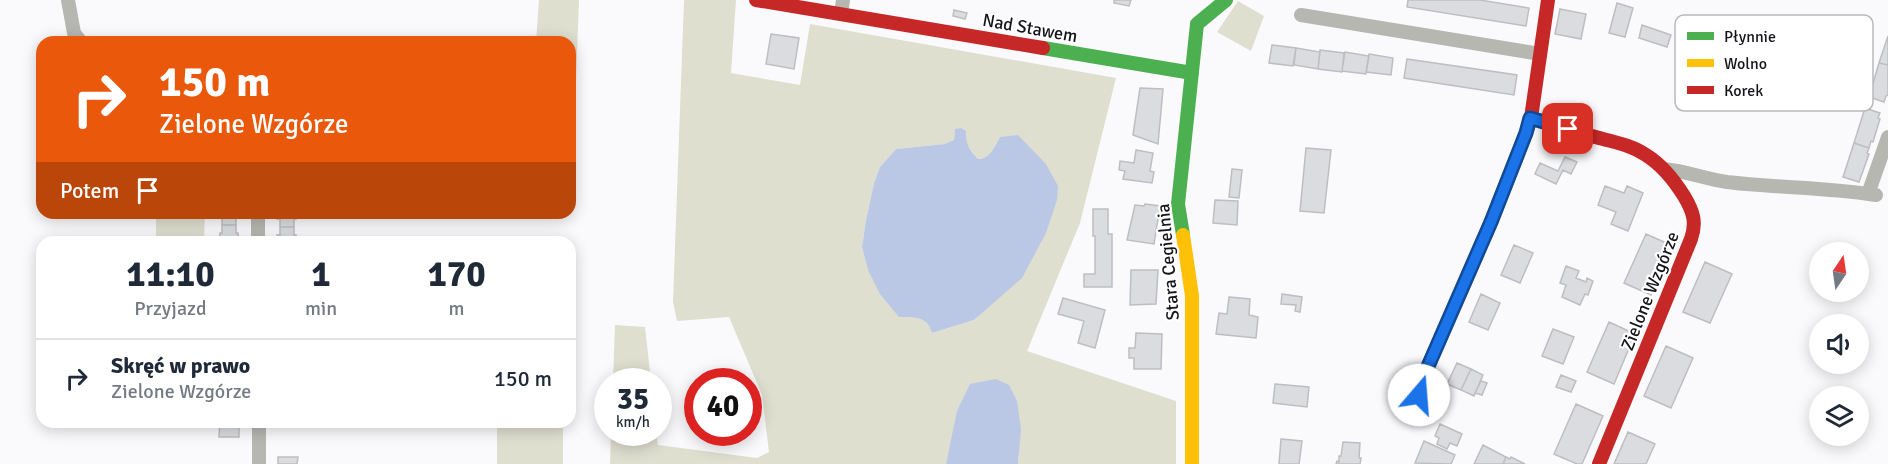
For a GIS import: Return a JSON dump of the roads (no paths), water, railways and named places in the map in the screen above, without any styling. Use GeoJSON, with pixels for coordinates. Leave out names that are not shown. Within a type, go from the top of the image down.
{"type":"FeatureCollection","features":[{"type":"Feature","properties":{"kind":"street"},"geometry":{"type":"LineString","coordinates":[[68,0],[76,36]]}},
{"type":"Feature","properties":{"kind":"street","name":"Nad Stawem"},"geometry":{"type":"LineString","coordinates":[[756,0],[842,7],[1192,73]]}},
{"type":"Feature","properties":{"kind":"street","name":"Stara Cegielnia"},"geometry":{"type":"LineString","coordinates":[[1191,464],[1192,296],[1179,204],[1197,24],[1226,0]]}},
{"type":"Feature","properties":{"kind":"street"},"geometry":{"type":"LineString","coordinates":[[1419,395],[1419,387],[1491,222],[1526,133],[1548,0]]}},
{"type":"Feature","properties":{"kind":"street"},"geometry":{"type":"LineString","coordinates":[[1301,15],[1540,54]]}},
{"type":"Feature","properties":{"kind":"street","name":"Zielone Wzgórze"},"geometry":{"type":"LineString","coordinates":[[1530,118],[1624,145],[1648,156],[1664,169],[1692,209],[1695,228],[1599,464]]}},
{"type":"Feature","properties":{"kind":"street"},"geometry":{"type":"LineString","coordinates":[[1664,169],[1683,171],[1725,182],[1872,194],[1888,137]]}},
{"type":"Feature","properties":{"kind":"street"},"geometry":{"type":"LineString","coordinates":[[258,219],[258,236]]}},
{"type":"Feature","properties":{"kind":"street"},"geometry":{"type":"LineString","coordinates":[[259,428],[259,464]]}},
{"type":"Feature","properties":{"kind":"water"},"geometry":{"type":"Polygon","coordinates":[[[961,128],[966,131],[966,140],[978,159],[989,154],[1000,137],[1018,135],[1046,164],[1058,186],[1057,200],[1046,233],[1022,278],[974,320],[932,333],[924,320],[899,317],[880,294],[868,270],[862,247],[874,183],[880,167],[896,149],[945,144],[954,140],[955,129],[961,128]]]}},
{"type":"Feature","properties":{"kind":"water"},"geometry":{"type":"Polygon","coordinates":[[[996,379],[1009,385],[1017,401],[1021,429],[1018,464],[946,464],[957,411],[970,384],[996,379]]]}}]}
